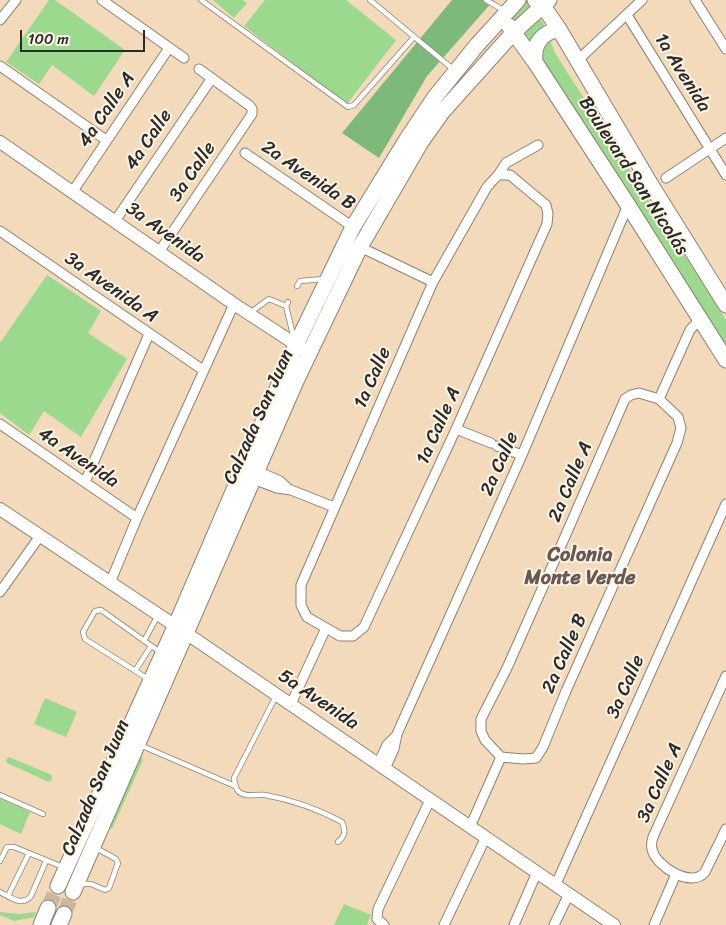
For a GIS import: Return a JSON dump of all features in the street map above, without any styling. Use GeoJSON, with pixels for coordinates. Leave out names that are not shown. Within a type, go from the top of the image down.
{"type":"FeatureCollection","features":[{"type":"Feature","properties":{"kind":"main road","name":"Calzada San Juan"},"geometry":{"type":"LineString","coordinates":[[58,886],[151,680],[157,650],[180,630],[255,475],[328,278],[353,227],[435,97],[518,0]]}},
{"type":"Feature","properties":{"kind":"main road","name":"Calzada San Juan"},"geometry":{"type":"LineString","coordinates":[[75,888],[137,744],[180,630],[302,349],[422,142],[443,111],[542,2]]}},
{"type":"Feature","properties":{"kind":"main road","name":"Boulevard San Nicolás"},"geometry":{"type":"LineString","coordinates":[[542,2],[651,185],[726,306]]}},
{"type":"Feature","properties":{"kind":"main road","name":"Boulevard San Nicolás"},"geometry":{"type":"LineString","coordinates":[[504,15],[628,204],[726,360]]}},
{"type":"Feature","properties":{"kind":"main road"},"geometry":{"type":"LineString","coordinates":[[535,62],[536,44],[542,36],[550,31],[559,29]]}},
{"type":"Feature","properties":{"kind":"main road","name":"3a Avenida"},"geometry":{"type":"LineString","coordinates":[[0,142],[302,349]]}},
{"type":"Feature","properties":{"kind":"main road","name":"5a Avenida"},"geometry":{"type":"LineString","coordinates":[[0,509],[291,704],[614,925]]}},
{"type":"Feature","properties":{"kind":"main road"},"geometry":{"type":"LineString","coordinates":[[41,925],[48,908]]}},
{"type":"Feature","properties":{"kind":"street"},"geometry":{"type":"LineString","coordinates":[[0,20],[16,0]]}},
{"type":"Feature","properties":{"kind":"street"},"geometry":{"type":"LineString","coordinates":[[102,0],[184,58]]}},
{"type":"Feature","properties":{"kind":"street"},"geometry":{"type":"LineString","coordinates":[[577,61],[642,0]]}},
{"type":"Feature","properties":{"kind":"street"},"geometry":{"type":"LineString","coordinates":[[695,0],[726,49]]}},
{"type":"Feature","properties":{"kind":"street","name":"1a Avenida"},"geometry":{"type":"LineString","coordinates":[[627,14],[726,175]]}},
{"type":"Feature","properties":{"kind":"street","name":"4a Calle A"},"geometry":{"type":"LineString","coordinates":[[73,191],[169,48]]}},
{"type":"Feature","properties":{"kind":"street"},"geometry":{"type":"LineString","coordinates":[[0,66],[106,140]]}},
{"type":"Feature","properties":{"kind":"street"},"geometry":{"type":"LineString","coordinates":[[199,69],[212,78]]}},
{"type":"Feature","properties":{"kind":"street","name":"3a Calle"},"geometry":{"type":"LineString","coordinates":[[159,252],[252,114],[252,109],[212,78]]}},
{"type":"Feature","properties":{"kind":"street","name":"4a Calle"},"geometry":{"type":"LineString","coordinates":[[115,221],[212,78]]}},
{"type":"Feature","properties":{"kind":"street"},"geometry":{"type":"LineString","coordinates":[[666,178],[726,138]]}},
{"type":"Feature","properties":{"kind":"street","name":"1a Calle"},"geometry":{"type":"LineString","coordinates":[[326,628],[306,617],[301,605],[301,585],[334,507],[433,282],[487,187],[506,163],[538,145]]}},
{"type":"Feature","properties":{"kind":"street","name":"2a Avenida B"},"geometry":{"type":"LineString","coordinates":[[245,153],[353,227]]}},
{"type":"Feature","properties":{"kind":"street","name":"1a Calle A"},"geometry":{"type":"LineString","coordinates":[[326,628],[340,636],[353,636],[364,627],[456,430],[547,224],[546,205],[510,175],[498,175]]}},
{"type":"Feature","properties":{"kind":"street","name":"2a Calle"},"geometry":{"type":"LineString","coordinates":[[382,766],[394,749],[397,734],[522,455],[628,204]]}},
{"type":"Feature","properties":{"kind":"street","name":"3a Avenida A"},"geometry":{"type":"LineString","coordinates":[[0,232],[203,370]]}},
{"type":"Feature","properties":{"kind":"street"},"geometry":{"type":"LineString","coordinates":[[360,247],[433,282]]}},
{"type":"Feature","properties":{"kind":"street"},"geometry":{"type":"LineString","coordinates":[[110,583],[137,518],[234,304]]}},
{"type":"Feature","properties":{"kind":"street"},"geometry":{"type":"LineString","coordinates":[[659,399],[690,330],[701,318]]}},
{"type":"Feature","properties":{"kind":"street"},"geometry":{"type":"LineString","coordinates":[[85,482],[149,334]]}},
{"type":"Feature","properties":{"kind":"street","name":"2a Calle A"},"geometry":{"type":"LineString","coordinates":[[502,757],[485,740],[480,731],[481,719],[507,668],[564,542],[625,399],[639,393],[659,399]]}},
{"type":"Feature","properties":{"kind":"street","name":"2a Calle B"},"geometry":{"type":"LineString","coordinates":[[502,757],[536,758],[543,747],[566,690],[677,443],[681,428],[678,417],[659,399]]}},
{"type":"Feature","properties":{"kind":"street","name":"4a Avenida"},"geometry":{"type":"LineString","coordinates":[[0,424],[137,518]]}},
{"type":"Feature","properties":{"kind":"street"},"geometry":{"type":"LineString","coordinates":[[456,430],[522,455]]}},
{"type":"Feature","properties":{"kind":"street"},"geometry":{"type":"LineString","coordinates":[[255,475],[277,488],[291,490],[334,507]]}},
{"type":"Feature","properties":{"kind":"street","name":"3a Calle"},"geometry":{"type":"LineString","coordinates":[[556,884],[726,504]]}},
{"type":"Feature","properties":{"kind":"street"},"geometry":{"type":"LineString","coordinates":[[0,592],[40,536]]}},
{"type":"Feature","properties":{"kind":"street"},"geometry":{"type":"LineString","coordinates":[[291,704],[326,628]]}},
{"type":"Feature","properties":{"kind":"street","name":"3a Calle A"},"geometry":{"type":"LineString","coordinates":[[676,874],[656,858],[652,848],[652,840],[726,676]]}},
{"type":"Feature","properties":{"kind":"street"},"geometry":{"type":"LineString","coordinates":[[470,827],[502,757]]}},
{"type":"Feature","properties":{"kind":"street"},"geometry":{"type":"LineString","coordinates":[[380,922],[378,909],[430,800]]}},
{"type":"Feature","properties":{"kind":"street"},"geometry":{"type":"LineString","coordinates":[[654,925],[676,874],[692,878],[702,876],[726,829]]}},
{"type":"Feature","properties":{"kind":"street"},"geometry":{"type":"LineString","coordinates":[[444,925],[486,838]]}},
{"type":"Feature","properties":{"kind":"street"},"geometry":{"type":"LineString","coordinates":[[514,925],[537,872]]}},
{"type":"Feature","properties":{"kind":"street"},"geometry":{"type":"LineString","coordinates":[[554,925],[569,894]]}},
{"type":"Feature","properties":{"kind":"lane"},"geometry":{"type":"LineString","coordinates":[[201,0],[348,107],[354,106],[414,37]]}},
{"type":"Feature","properties":{"kind":"lane"},"geometry":{"type":"LineString","coordinates":[[370,0],[456,71]]}},
{"type":"Feature","properties":{"kind":"lane"},"geometry":{"type":"LineString","coordinates":[[486,0],[504,15]]}},
{"type":"Feature","properties":{"kind":"lane"},"geometry":{"type":"LineString","coordinates":[[297,286],[300,281],[328,278]]}},
{"type":"Feature","properties":{"kind":"lane"},"geometry":{"type":"LineString","coordinates":[[249,314],[269,298],[287,304],[302,349]]}},
{"type":"Feature","properties":{"kind":"lane"},"geometry":{"type":"LineString","coordinates":[[135,671],[157,650],[101,610],[95,611],[83,632],[85,639],[135,671],[151,680]]}},
{"type":"Feature","properties":{"kind":"lane"},"geometry":{"type":"LineString","coordinates":[[144,641],[158,616]]}},
{"type":"Feature","properties":{"kind":"lane"},"geometry":{"type":"LineString","coordinates":[[277,695],[234,778],[235,786],[239,792],[248,796],[263,795],[282,799],[328,814],[342,822],[345,830],[344,837],[338,842]]}},
{"type":"Feature","properties":{"kind":"lane"},"geometry":{"type":"LineString","coordinates":[[137,744],[235,786]]}},
{"type":"Feature","properties":{"kind":"lane"},"geometry":{"type":"LineString","coordinates":[[0,795],[42,814]]}},
{"type":"Feature","properties":{"kind":"lane"},"geometry":{"type":"LineString","coordinates":[[75,888],[91,884],[105,890],[109,888],[118,863],[116,859],[99,850],[94,845]]}},
{"type":"Feature","properties":{"kind":"lane"},"geometry":{"type":"LineString","coordinates":[[0,861],[7,847],[14,847],[66,868]]}},
{"type":"Feature","properties":{"kind":"lane"},"geometry":{"type":"LineString","coordinates":[[8,896],[29,853]]}},
{"type":"Feature","properties":{"kind":"lane"},"geometry":{"type":"LineString","coordinates":[[0,892],[19,901],[25,902],[28,900],[46,861]]}},
{"type":"Feature","properties":{"kind":"green space"},"geometry":{"type":"Polygon","coordinates":[[[49,0],[55,0],[125,50],[94,96],[52,65],[39,84],[6,62],[49,0]]]}},
{"type":"Feature","properties":{"kind":"green space"},"geometry":{"type":"Polygon","coordinates":[[[213,0],[243,0],[247,3],[234,18],[213,0]]]}},
{"type":"Feature","properties":{"kind":"green space"},"geometry":{"type":"Polygon","coordinates":[[[265,0],[346,0],[396,40],[347,104],[244,26],[265,0]]]}},
{"type":"Feature","properties":{"kind":"green space"},"geometry":{"type":"Polygon","coordinates":[[[452,0],[494,0],[427,76],[379,158],[342,133],[452,0]]]}},
{"type":"Feature","properties":{"kind":"green space"},"geometry":{"type":"Polygon","coordinates":[[[525,0],[529,3],[529,9],[516,21],[510,17],[525,0]]]}},
{"type":"Feature","properties":{"kind":"green space"},"geometry":{"type":"Polygon","coordinates":[[[537,17],[543,22],[555,53],[726,320],[726,349],[519,39],[537,17]]]}},
{"type":"Feature","properties":{"kind":"green space"},"geometry":{"type":"Polygon","coordinates":[[[47,275],[101,311],[88,333],[127,359],[81,437],[44,411],[29,435],[0,413],[0,343],[47,275]]]}},
{"type":"Feature","properties":{"kind":"green space"},"geometry":{"type":"Polygon","coordinates":[[[45,698],[77,712],[66,737],[34,724],[45,698]]]}},
{"type":"Feature","properties":{"kind":"green space"},"geometry":{"type":"Polygon","coordinates":[[[139,752],[143,760],[112,829],[106,826],[139,752]]]}},
{"type":"Feature","properties":{"kind":"green space"},"geometry":{"type":"Polygon","coordinates":[[[9,757],[52,775],[52,780],[49,782],[7,763],[6,759],[9,757]]]}},
{"type":"Feature","properties":{"kind":"green space"},"geometry":{"type":"Polygon","coordinates":[[[0,798],[30,812],[21,834],[0,824],[0,798]]]}},
{"type":"Feature","properties":{"kind":"green space"},"geometry":{"type":"Polygon","coordinates":[[[344,904],[371,915],[368,925],[334,925],[344,904]]]}},
{"type":"Feature","properties":{"kind":"green space"},"geometry":{"type":"Polygon","coordinates":[[[0,912],[20,914],[36,912],[34,917],[14,921],[0,915],[0,912]]]}},
{"type":"Feature","properties":{"kind":"tunnel"},"geometry":{"type":"LineString","coordinates":[[48,908],[58,886]]}},
{"type":"Feature","properties":{"kind":"tunnel"},"geometry":{"type":"LineString","coordinates":[[64,914],[73,892]]}},
{"type":"Feature","properties":{"kind":"district","name":"Colonia Monte Verde"},"geometry":{"type":"Point","coordinates":[580,568]}}]}
